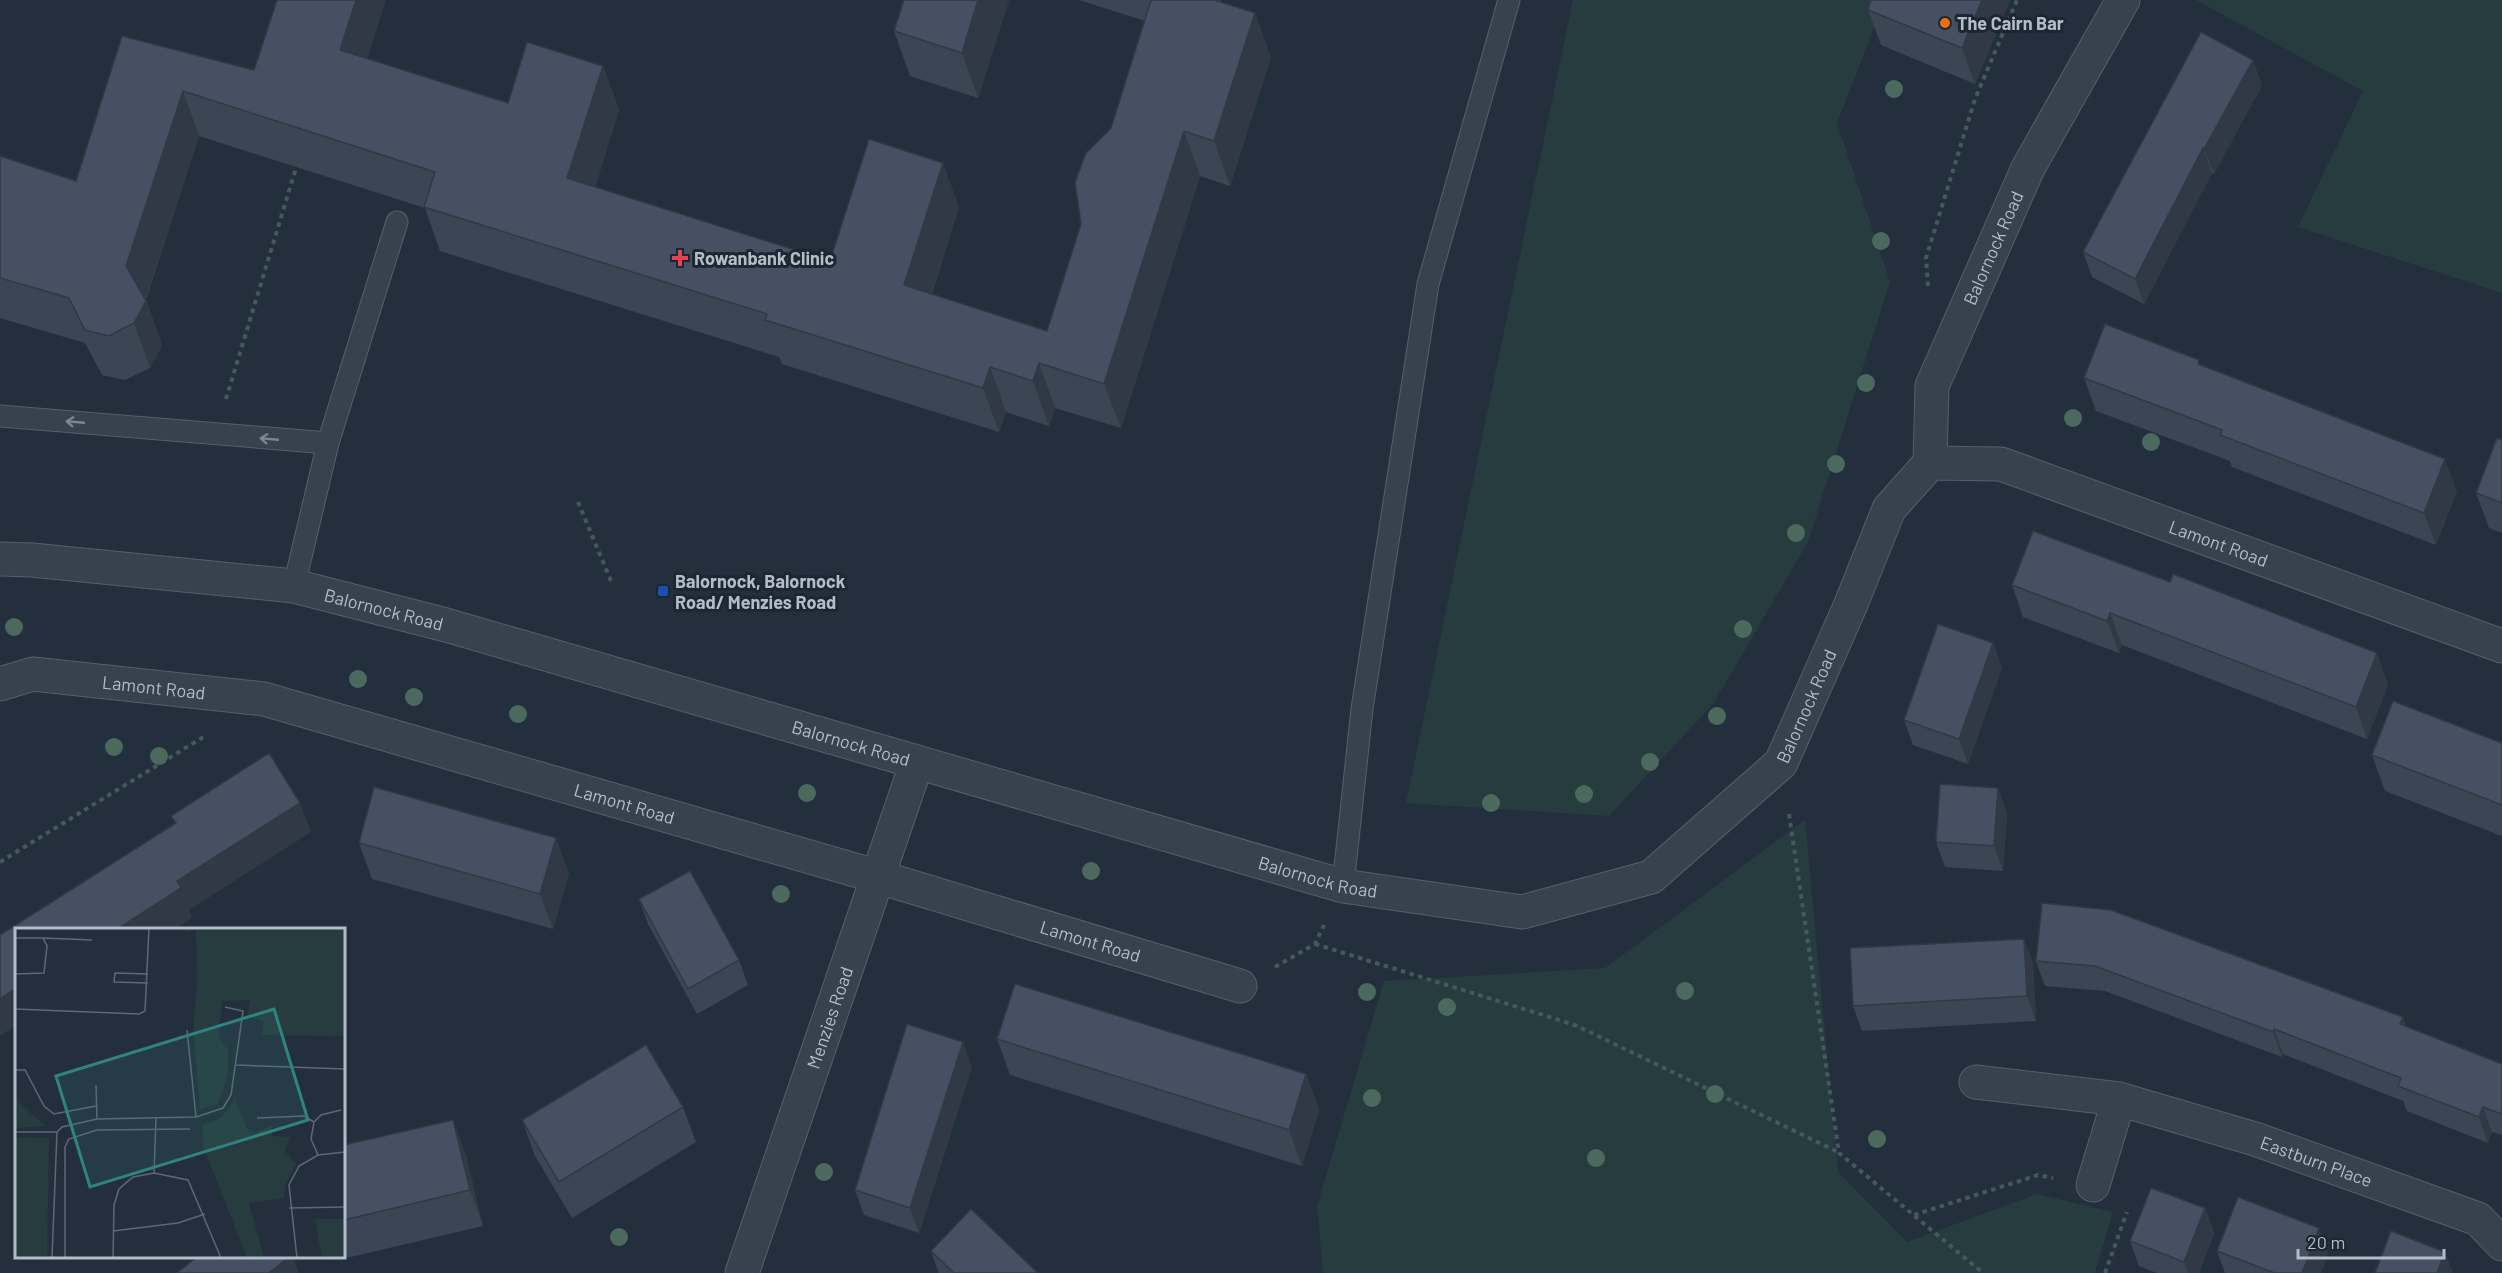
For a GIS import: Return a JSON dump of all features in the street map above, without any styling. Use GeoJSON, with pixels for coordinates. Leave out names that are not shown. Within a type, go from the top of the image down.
{"type":"FeatureCollection","features":[{"type":"Feature","properties":{"kind":"street","name":"Balornock Road"},"geometry":{"type":"LineString","coordinates":[[0,560],[32,560],[294,586],[446,626],[1343,886],[1522,912],[1652,877],[1781,763],[1851,604],[1889,508],[1930,463],[1932,386],[2028,168],[2123,0]]}},
{"type":"Feature","properties":{"kind":"street","name":"Lamont Road"},"geometry":{"type":"LineString","coordinates":[[1930,463],[2001,464],[2502,646]]}},
{"type":"Feature","properties":{"kind":"street","name":"Lamont Road"},"geometry":{"type":"LineString","coordinates":[[0,684],[33,674],[264,699],[879,877],[1240,986]]}},
{"type":"Feature","properties":{"kind":"street","name":"Menzies Road"},"geometry":{"type":"LineString","coordinates":[[742,1273],[879,877],[916,762]]}},
{"type":"Feature","properties":{"kind":"street","name":"Eastburn Place"},"geometry":{"type":"LineString","coordinates":[[1976,1082],[2120,1099],[2255,1139],[2478,1219],[2502,1244]]}},
{"type":"Feature","properties":{"kind":"street"},"geometry":{"type":"LineString","coordinates":[[2093,1185],[2120,1099]]}},
{"type":"Feature","properties":{"kind":"lane"},"geometry":{"type":"LineString","coordinates":[[1343,886],[1362,709],[1428,284],[1509,0]]}},
{"type":"Feature","properties":{"kind":"lane"},"geometry":{"type":"LineString","coordinates":[[294,586],[328,443],[397,222]]}},
{"type":"Feature","properties":{"kind":"lane"},"geometry":{"type":"LineString","coordinates":[[0,416],[328,443]]}},
{"type":"Feature","properties":{"kind":"path"},"geometry":{"type":"LineString","coordinates":[[1928,293],[1926,258],[1975,99],[2017,0]]}},
{"type":"Feature","properties":{"kind":"path"},"geometry":{"type":"LineString","coordinates":[[215,434],[296,168]]}},
{"type":"Feature","properties":{"kind":"path"},"geometry":{"type":"LineString","coordinates":[[578,502],[610,581]]}},
{"type":"Feature","properties":{"kind":"path"},"geometry":{"type":"LineString","coordinates":[[0,862],[264,699]]}},
{"type":"Feature","properties":{"kind":"path"},"geometry":{"type":"LineString","coordinates":[[1781,763],[1839,1153]]}},
{"type":"Feature","properties":{"kind":"path"},"geometry":{"type":"LineString","coordinates":[[1240,986],[1315,944],[1343,886]]}},
{"type":"Feature","properties":{"kind":"path"},"geometry":{"type":"LineString","coordinates":[[1315,944],[1575,1025],[1839,1153],[1983,1273]]}},
{"type":"Feature","properties":{"kind":"path"},"geometry":{"type":"LineString","coordinates":[[1914,1215],[2038,1175],[2093,1185],[2132,1201],[2105,1273]]}},
{"type":"Feature","properties":{"kind":"green space"},"geometry":{"type":"Polygon","coordinates":[[[1573,0],[1885,0],[1837,123],[1890,282],[1808,542],[1714,703],[1609,816],[1406,803],[1573,0]]]}},
{"type":"Feature","properties":{"kind":"green space"},"geometry":{"type":"Polygon","coordinates":[[[2196,0],[2502,0],[2502,293],[2298,227],[2363,91],[2196,0]]]}},
{"type":"Feature","properties":{"kind":"green space"},"geometry":{"type":"Polygon","coordinates":[[[1805,820],[1838,1172],[1907,1242],[2037,1194],[2113,1212],[2095,1273],[1323,1273],[1317,1206],[1384,981],[1605,968],[1805,820]]]}},
{"type":"Feature","properties":{"kind":"building"},"geometry":{"type":"Polygon","coordinates":[[[277,0],[356,0],[340,50],[508,103],[527,42],[603,66],[567,178],[830,261],[869,139],[943,163],[904,285],[1047,331],[1081,224],[1075,182],[1086,153],[1111,128],[1151,0],[1214,0],[1255,13],[1214,141],[1184,131],[1104,384],[1039,363],[1033,381],[990,367],[983,388],[765,320],[767,314],[424,207],[435,172],[183,91],[126,266],[146,301],[134,323],[109,336],[85,330],[69,298],[0,278],[0,156],[76,181],[122,36],[254,70],[277,0]]]}},
{"type":"Feature","properties":{"kind":"building"},"geometry":{"type":"Polygon","coordinates":[[[904,0],[978,0],[962,53],[894,31],[904,0]]]}},
{"type":"Feature","properties":{"kind":"building"},"geometry":{"type":"Polygon","coordinates":[[[1871,0],[1982,0],[1962,48],[1868,10],[1871,0]]]}},
{"type":"Feature","properties":{"kind":"building"},"geometry":{"type":"Polygon","coordinates":[[[2201,32],[2253,60],[2203,148],[2135,279],[2083,252],[2201,32]]]}},
{"type":"Feature","properties":{"kind":"building"},"geometry":{"type":"Polygon","coordinates":[[[2105,324],[2199,360],[2198,364],[2445,459],[2424,513],[2220,435],[2222,430],[2084,378],[2105,324]]]}},
{"type":"Feature","properties":{"kind":"building"},"geometry":{"type":"Polygon","coordinates":[[[2497,438],[2502,440],[2502,503],[2476,493],[2497,438]]]}},
{"type":"Feature","properties":{"kind":"building"},"geometry":{"type":"Polygon","coordinates":[[[2033,531],[2170,582],[2173,574],[2377,653],[2356,707],[2110,613],[2107,621],[2012,585],[2033,531]]]}},
{"type":"Feature","properties":{"kind":"building"},"geometry":{"type":"Polygon","coordinates":[[[1938,624],[1993,643],[1959,739],[1904,720],[1938,624]]]}},
{"type":"Feature","properties":{"kind":"building"},"geometry":{"type":"Polygon","coordinates":[[[2393,701],[2502,743],[2502,805],[2372,755],[2393,701]]]}},
{"type":"Feature","properties":{"kind":"building"},"geometry":{"type":"Polygon","coordinates":[[[269,753],[300,803],[177,881],[181,888],[119,928],[15,928],[15,989],[0,999],[0,935],[176,823],[171,816],[269,753]]]}},
{"type":"Feature","properties":{"kind":"building"},"geometry":{"type":"Polygon","coordinates":[[[1940,784],[1998,788],[1994,846],[1936,842],[1940,784]]]}},
{"type":"Feature","properties":{"kind":"building"},"geometry":{"type":"Polygon","coordinates":[[[374,787],[556,838],[540,894],[359,843],[374,787]]]}},
{"type":"Feature","properties":{"kind":"building"},"geometry":{"type":"Polygon","coordinates":[[[690,871],[739,960],[688,989],[639,899],[690,871]]]}},
{"type":"Feature","properties":{"kind":"building"},"geometry":{"type":"Polygon","coordinates":[[[2042,903],[2111,910],[2403,1017],[2400,1024],[2502,1064],[2502,1114],[2483,1107],[2479,1117],[2398,1086],[2401,1078],[2274,1029],[2273,1032],[2095,966],[2036,961],[2042,903]]]}},
{"type":"Feature","properties":{"kind":"building"},"geometry":{"type":"Polygon","coordinates":[[[2024,939],[2027,996],[1853,1006],[1850,948],[2024,939]]]}},
{"type":"Feature","properties":{"kind":"building"},"geometry":{"type":"Polygon","coordinates":[[[1015,984],[1306,1074],[1289,1130],[997,1039],[1015,984]]]}},
{"type":"Feature","properties":{"kind":"building"},"geometry":{"type":"Polygon","coordinates":[[[907,1024],[963,1042],[910,1208],[855,1190],[907,1024]]]}},
{"type":"Feature","properties":{"kind":"building"},"geometry":{"type":"Polygon","coordinates":[[[646,1045],[683,1107],[559,1182],[522,1120],[646,1045]]]}},
{"type":"Feature","properties":{"kind":"building"},"geometry":{"type":"Polygon","coordinates":[[[453,1120],[470,1190],[345,1220],[345,1145],[453,1120]]]}},
{"type":"Feature","properties":{"kind":"building"},"geometry":{"type":"Polygon","coordinates":[[[2151,1188],[2205,1208],[2184,1262],[2130,1241],[2151,1188]]]}},
{"type":"Feature","properties":{"kind":"building"},"geometry":{"type":"Polygon","coordinates":[[[2238,1197],[2319,1228],[2302,1273],[2275,1273],[2217,1251],[2238,1197]]]}},
{"type":"Feature","properties":{"kind":"building"},"geometry":{"type":"Polygon","coordinates":[[[971,1209],[1038,1273],[954,1273],[931,1251],[971,1209]]]}},
{"type":"Feature","properties":{"kind":"building"},"geometry":{"type":"Polygon","coordinates":[[[2391,1231],[2445,1252],[2437,1273],[2375,1273],[2391,1231]]]}},
{"type":"Feature","properties":{"kind":"building"},"geometry":{"type":"Polygon","coordinates":[[[196,1258],[288,1258],[269,1273],[177,1273],[196,1258]]]}},
{"type":"Feature","properties":{"kind":"place","name":"The Cairn Bar"},"geometry":{"type":"Point","coordinates":[1945,23]}},
{"type":"Feature","properties":{"kind":"place","name":"Rowanbank Clinic"},"geometry":{"type":"Point","coordinates":[680,258]}},
{"type":"Feature","properties":{"kind":"place","name":"Balornock, Balornock Road/ Menzies Road"},"geometry":{"type":"Point","coordinates":[663,591]}}]}
